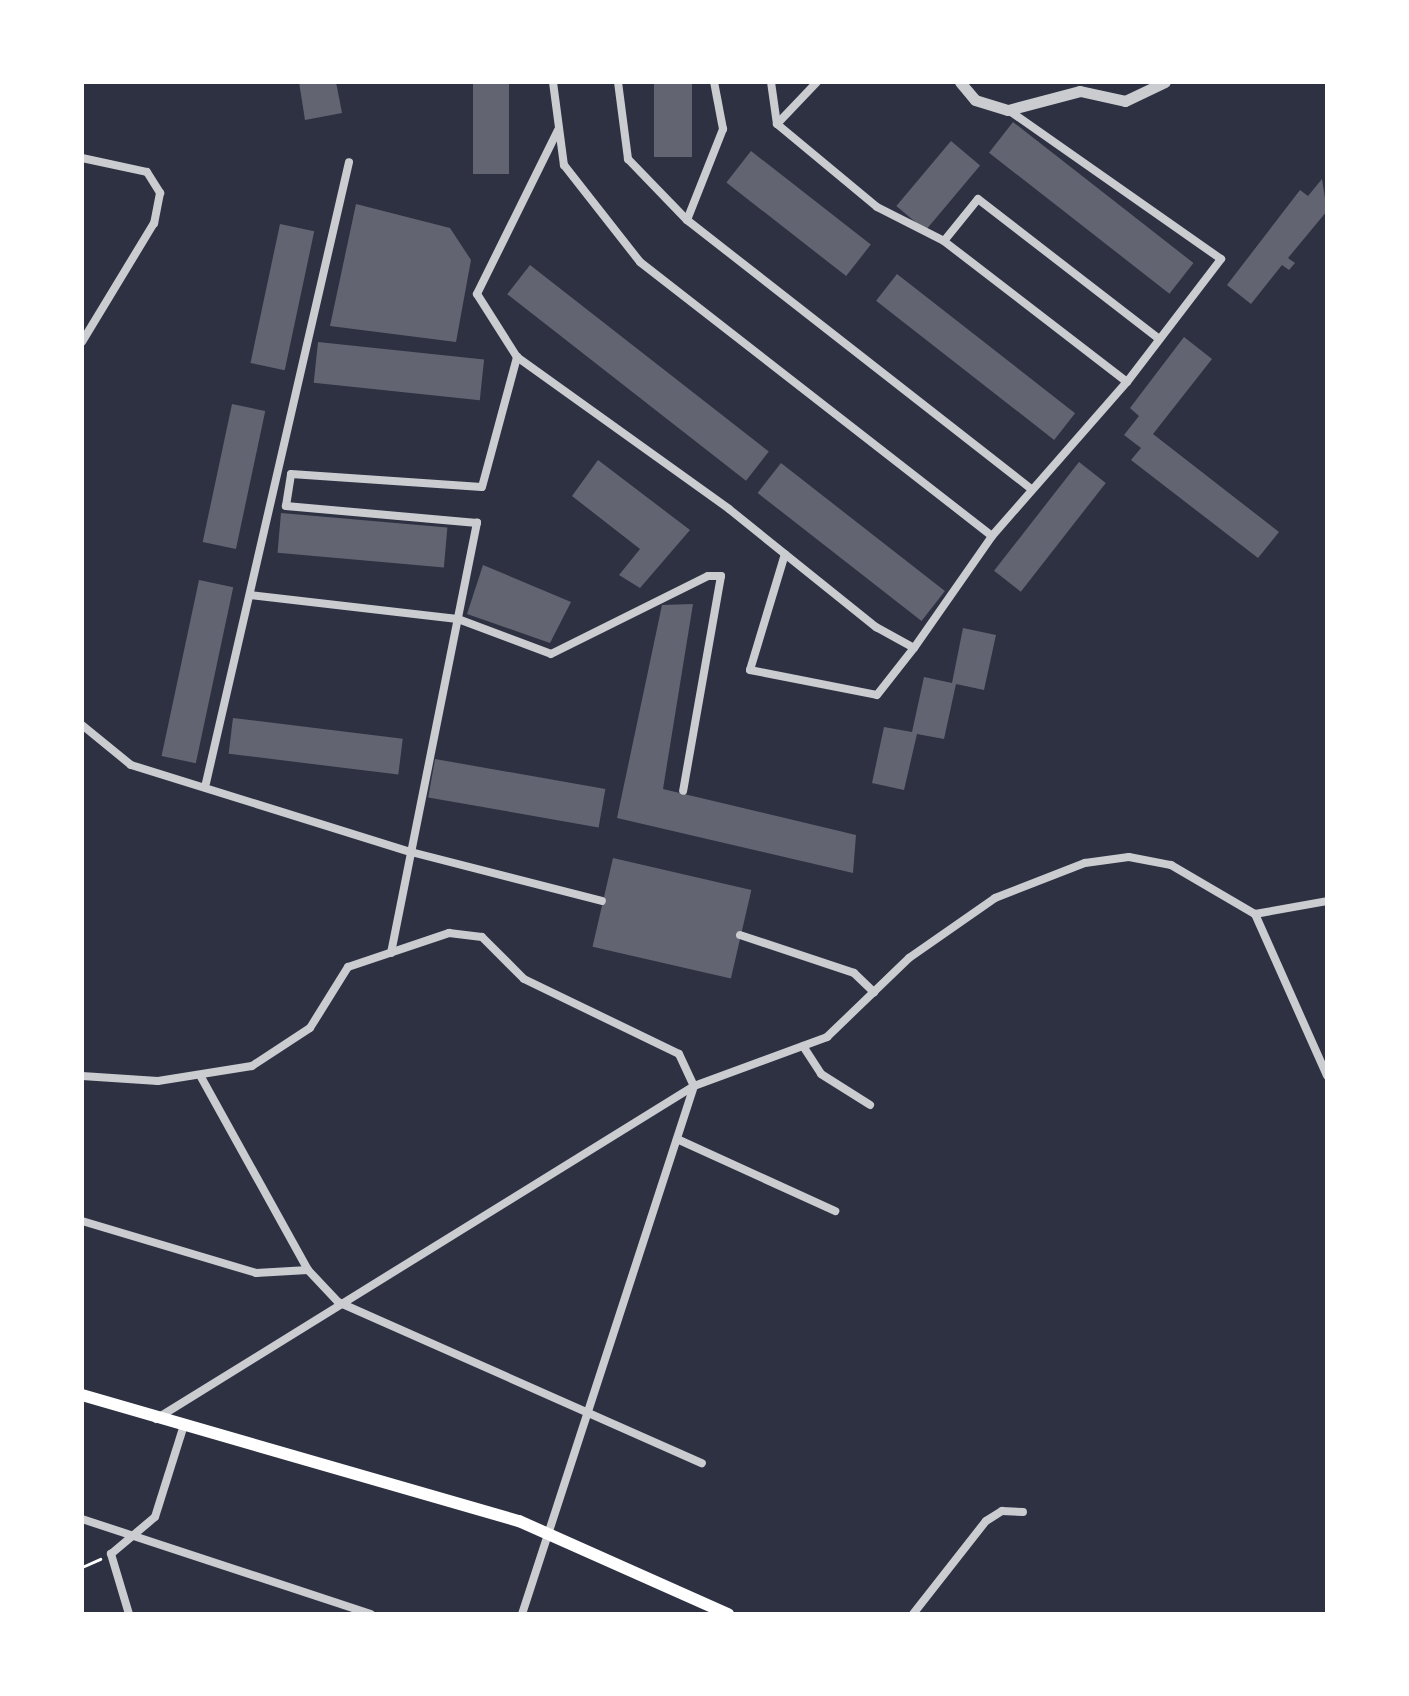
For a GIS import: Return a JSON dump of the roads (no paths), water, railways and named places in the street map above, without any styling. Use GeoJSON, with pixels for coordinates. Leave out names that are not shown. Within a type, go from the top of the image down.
{"type":"FeatureCollection","features":[{"type":"Feature","properties":{"kind":"main road"},"geometry":{"type":"LineString","coordinates":[[82,1395],[183,1428],[545,1530],[728,1614]]}},
{"type":"Feature","properties":{"kind":"street"},"geometry":{"type":"LineString","coordinates":[[553,82],[564,165],[640,262],[992,536]]}},
{"type":"Feature","properties":{"kind":"street"},"geometry":{"type":"LineString","coordinates":[[618,82],[628,159],[687,220],[1031,489]]}},
{"type":"Feature","properties":{"kind":"street"},"geometry":{"type":"LineString","coordinates":[[687,220],[723,129],[714,82]]}},
{"type":"Feature","properties":{"kind":"street"},"geometry":{"type":"LineString","coordinates":[[771,82],[777,124],[877,207],[944,241],[1127,382]]}},
{"type":"Feature","properties":{"kind":"street"},"geometry":{"type":"LineString","coordinates":[[777,124],[817,82]]}},
{"type":"Feature","properties":{"kind":"street"},"geometry":{"type":"LineString","coordinates":[[785,554],[750,670],[877,695],[914,648],[992,536],[1127,382],[1221,259],[1008,110],[975,100],[960,82]]}},
{"type":"Feature","properties":{"kind":"street"},"geometry":{"type":"LineString","coordinates":[[1008,110],[1080,91],[1125,101],[1165,82]]}},
{"type":"Feature","properties":{"kind":"street"},"geometry":{"type":"LineString","coordinates":[[558,130],[477,294],[517,357],[785,554],[876,627],[914,648]]}},
{"type":"Feature","properties":{"kind":"street"},"geometry":{"type":"LineString","coordinates":[[82,158],[147,172],[160,193],[154,223],[82,342]]}},
{"type":"Feature","properties":{"kind":"street"},"geometry":{"type":"LineString","coordinates":[[206,783],[349,162]]}},
{"type":"Feature","properties":{"kind":"street"},"geometry":{"type":"LineString","coordinates":[[944,241],[978,199],[1159,339]]}},
{"type":"Feature","properties":{"kind":"street"},"geometry":{"type":"LineString","coordinates":[[391,953],[477,523],[286,506],[291,474],[482,487],[517,357]]}},
{"type":"Feature","properties":{"kind":"street"},"geometry":{"type":"LineString","coordinates":[[250,595],[458,619],[551,654],[694,582],[721,576],[683,791]]}},
{"type":"Feature","properties":{"kind":"street"},"geometry":{"type":"LineString","coordinates":[[82,725],[131,765],[206,783],[411,852],[602,901]]}},
{"type":"Feature","properties":{"kind":"street"},"geometry":{"type":"LineString","coordinates":[[156,1419],[338,1302],[694,1086],[827,1037],[874,992],[995,898],[1085,863],[1129,857],[1171,865],[1255,914],[1327,1076]]}},
{"type":"Feature","properties":{"kind":"street"},"geometry":{"type":"LineString","coordinates":[[1255,914],[1327,901]]}},
{"type":"Feature","properties":{"kind":"street"},"geometry":{"type":"LineString","coordinates":[[82,1076],[201,1077],[252,1066],[310,1028],[348,967],[449,933],[482,937],[524,979],[679,1054],[694,1086],[588,1414],[545,1530],[522,1614]]}},
{"type":"Feature","properties":{"kind":"street"},"geometry":{"type":"LineString","coordinates":[[740,935],[854,973],[874,992]]}},
{"type":"Feature","properties":{"kind":"street"},"geometry":{"type":"LineString","coordinates":[[803,1046],[821,1074],[870,1105]]}},
{"type":"Feature","properties":{"kind":"street"},"geometry":{"type":"LineString","coordinates":[[201,1077],[308,1270],[338,1302],[702,1463]]}},
{"type":"Feature","properties":{"kind":"street"},"geometry":{"type":"LineString","coordinates":[[677,1139],[835,1211]]}},
{"type":"Feature","properties":{"kind":"street"},"geometry":{"type":"LineString","coordinates":[[82,1221],[256,1273],[308,1270]]}},
{"type":"Feature","properties":{"kind":"street"},"geometry":{"type":"LineString","coordinates":[[129,1614],[111,1554],[136,1537],[155,1517],[183,1428]]}},
{"type":"Feature","properties":{"kind":"street"},"geometry":{"type":"LineString","coordinates":[[913,1614],[986,1521],[1002,1511],[1023,1512]]}},
{"type":"Feature","properties":{"kind":"street"},"geometry":{"type":"LineString","coordinates":[[82,1519],[365,1613]]}}]}
